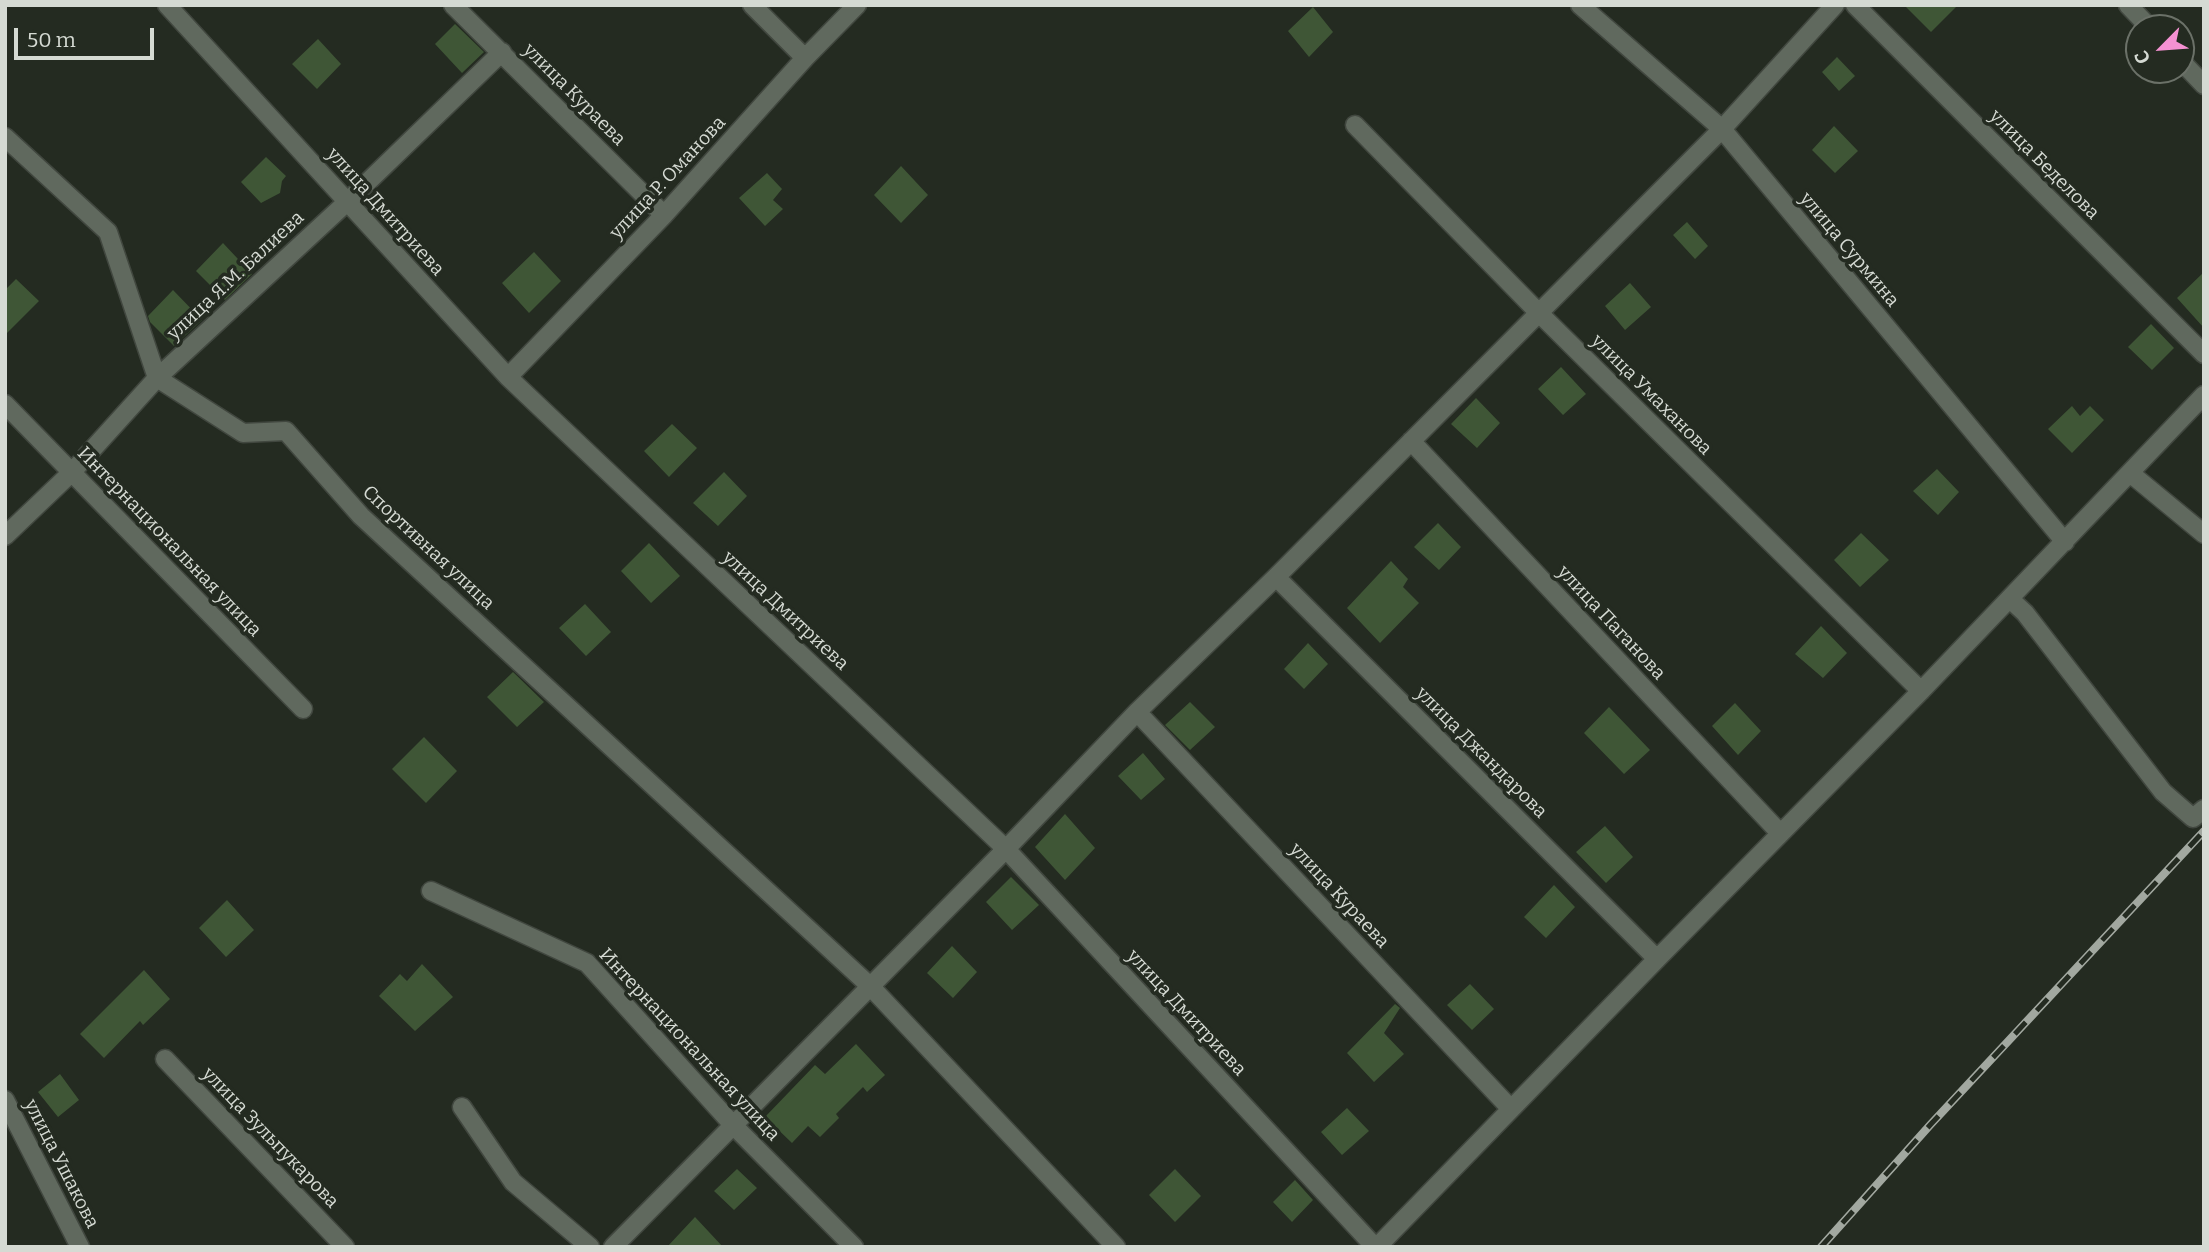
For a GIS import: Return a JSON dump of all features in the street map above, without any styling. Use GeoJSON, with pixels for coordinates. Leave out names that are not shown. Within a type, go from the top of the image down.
{"type":"FeatureCollection","features":[{"type":"Feature","properties":{"kind":"street","name":"улица Дмитриева"},"geometry":{"type":"LineString","coordinates":[[167,5],[508,377],[1006,849],[1376,1247]]}},
{"type":"Feature","properties":{"kind":"street","name":"улица Кураева"},"geometry":{"type":"LineString","coordinates":[[453,5],[664,215]]}},
{"type":"Feature","properties":{"kind":"street"},"geometry":{"type":"LineString","coordinates":[[752,5],[805,58]]}},
{"type":"Feature","properties":{"kind":"street","name":"улица Р. Оманова"},"geometry":{"type":"LineString","coordinates":[[508,377],[664,215],[805,58],[857,5]]}},
{"type":"Feature","properties":{"kind":"street","name":"улица Сурмина"},"geometry":{"type":"LineString","coordinates":[[1580,5],[1721,129],[2065,542]]}},
{"type":"Feature","properties":{"kind":"street"},"geometry":{"type":"LineString","coordinates":[[613,1247],[1006,849],[1137,712],[1276,577],[1721,129],[1835,5]]}},
{"type":"Feature","properties":{"kind":"street","name":"улица Беделова"},"geometry":{"type":"LineString","coordinates":[[1855,5],[2204,354]]}},
{"type":"Feature","properties":{"kind":"street","name":"улица Я.М. Балиева"},"geometry":{"type":"LineString","coordinates":[[5,536],[72,472],[157,378],[347,202],[502,52]]}},
{"type":"Feature","properties":{"kind":"street","name":"улица Умаханова"},"geometry":{"type":"LineString","coordinates":[[1355,125],[1539,313],[1921,691]]}},
{"type":"Feature","properties":{"kind":"street"},"geometry":{"type":"LineString","coordinates":[[5,136],[107,232],[157,378]]}},
{"type":"Feature","properties":{"kind":"street","name":"Спортивная улица"},"geometry":{"type":"LineString","coordinates":[[157,378],[243,433],[286,431],[360,516],[870,986]]}},
{"type":"Feature","properties":{"kind":"street"},"geometry":{"type":"LineString","coordinates":[[1376,1247],[1921,691],[2204,395]]}},
{"type":"Feature","properties":{"kind":"street","name":"Интернациональная улица"},"geometry":{"type":"LineString","coordinates":[[5,404],[303,709]]}},
{"type":"Feature","properties":{"kind":"street","name":"улица Паганова"},"geometry":{"type":"LineString","coordinates":[[1411,442],[1780,834]]}},
{"type":"Feature","properties":{"kind":"street"},"geometry":{"type":"LineString","coordinates":[[2130,473],[2204,534]]}},
{"type":"Feature","properties":{"kind":"street","name":"улица Джандарова"},"geometry":{"type":"LineString","coordinates":[[1276,577],[1657,959]]}},
{"type":"Feature","properties":{"kind":"street"},"geometry":{"type":"LineString","coordinates":[[2010,599],[2025,613],[2163,792],[2193,818],[2204,809]]}},
{"type":"Feature","properties":{"kind":"street","name":"улица Кураева"},"geometry":{"type":"LineString","coordinates":[[1137,712],[1511,1109]]}},
{"type":"Feature","properties":{"kind":"street","name":"Интернациональная улица"},"geometry":{"type":"LineString","coordinates":[[431,891],[587,963],[733,1125],[854,1247]]}},
{"type":"Feature","properties":{"kind":"street"},"geometry":{"type":"LineString","coordinates":[[870,986],[1116,1247]]}},
{"type":"Feature","properties":{"kind":"street","name":"улица Зульпукарова"},"geometry":{"type":"LineString","coordinates":[[165,1059],[345,1247]]}},
{"type":"Feature","properties":{"kind":"street","name":"улица Ушакова"},"geometry":{"type":"LineString","coordinates":[[5,1100],[80,1247]]}},
{"type":"Feature","properties":{"kind":"street"},"geometry":{"type":"LineString","coordinates":[[463,1107],[513,1182],[590,1247]]}},
{"type":"Feature","properties":{"kind":"building"},"geometry":{"type":"Polygon","coordinates":[[[1904,5],[1958,5],[1931,32],[1904,5]]]}},
{"type":"Feature","properties":{"kind":"building"},"geometry":{"type":"Polygon","coordinates":[[[1313,7],[1333,32],[1309,57],[1288,31],[1313,7]]]}},
{"type":"Feature","properties":{"kind":"building"},"geometry":{"type":"Polygon","coordinates":[[[455,24],[484,52],[462,73],[435,44],[455,24]]]}},
{"type":"Feature","properties":{"kind":"building"},"geometry":{"type":"Polygon","coordinates":[[[318,39],[341,64],[317,89],[292,64],[318,39]]]}},
{"type":"Feature","properties":{"kind":"building"},"geometry":{"type":"Polygon","coordinates":[[[1837,57],[1855,76],[1839,91],[1822,72],[1837,57]]]}},
{"type":"Feature","properties":{"kind":"building"},"geometry":{"type":"Polygon","coordinates":[[[1834,126],[1858,151],[1835,173],[1812,150],[1834,126]]]}},
{"type":"Feature","properties":{"kind":"building"},"geometry":{"type":"Polygon","coordinates":[[[266,157],[286,176],[282,181],[280,193],[261,203],[241,182],[266,157]]]}},
{"type":"Feature","properties":{"kind":"building"},"geometry":{"type":"Polygon","coordinates":[[[901,166],[928,195],[901,223],[874,195],[901,166]]]}},
{"type":"Feature","properties":{"kind":"building"},"geometry":{"type":"Polygon","coordinates":[[[767,173],[782,189],[773,200],[783,209],[765,226],[739,198],[767,173]]]}},
{"type":"Feature","properties":{"kind":"building"},"geometry":{"type":"Polygon","coordinates":[[[1687,222],[1708,246],[1695,259],[1673,235],[1687,222]]]}},
{"type":"Feature","properties":{"kind":"building"},"geometry":{"type":"Polygon","coordinates":[[[223,243],[252,274],[225,300],[196,271],[223,243]]]}},
{"type":"Feature","properties":{"kind":"building"},"geometry":{"type":"Polygon","coordinates":[[[534,252],[561,281],[529,313],[502,283],[534,252]]]}},
{"type":"Feature","properties":{"kind":"building"},"geometry":{"type":"Polygon","coordinates":[[[2204,272],[2204,328],[2177,298],[2204,272]]]}},
{"type":"Feature","properties":{"kind":"building"},"geometry":{"type":"Polygon","coordinates":[[[16,279],[39,301],[5,335],[5,290],[16,279]]]}},
{"type":"Feature","properties":{"kind":"building"},"geometry":{"type":"Polygon","coordinates":[[[1630,283],[1651,307],[1625,330],[1605,306],[1630,283]]]}},
{"type":"Feature","properties":{"kind":"building"},"geometry":{"type":"Polygon","coordinates":[[[173,290],[202,320],[174,346],[150,322],[148,316],[173,290]]]}},
{"type":"Feature","properties":{"kind":"building"},"geometry":{"type":"Polygon","coordinates":[[[2151,324],[2174,348],[2152,370],[2128,347],[2151,324]]]}},
{"type":"Feature","properties":{"kind":"building"},"geometry":{"type":"Polygon","coordinates":[[[1561,367],[1586,394],[1563,415],[1538,389],[1561,367]]]}},
{"type":"Feature","properties":{"kind":"building"},"geometry":{"type":"Polygon","coordinates":[[[1476,398],[1500,423],[1477,448],[1451,424],[1476,398]]]}},
{"type":"Feature","properties":{"kind":"building"},"geometry":{"type":"Polygon","coordinates":[[[2072,406],[2080,416],[2090,406],[2104,420],[2072,453],[2048,429],[2072,406]]]}},
{"type":"Feature","properties":{"kind":"building"},"geometry":{"type":"Polygon","coordinates":[[[672,424],[697,448],[669,477],[644,451],[672,424]]]}},
{"type":"Feature","properties":{"kind":"building"},"geometry":{"type":"Polygon","coordinates":[[[1937,469],[1959,492],[1938,515],[1913,491],[1937,469]]]}},
{"type":"Feature","properties":{"kind":"building"},"geometry":{"type":"Polygon","coordinates":[[[724,472],[747,496],[718,526],[693,503],[724,472]]]}},
{"type":"Feature","properties":{"kind":"building"},"geometry":{"type":"Polygon","coordinates":[[[1438,523],[1461,547],[1439,570],[1414,547],[1438,523]]]}},
{"type":"Feature","properties":{"kind":"building"},"geometry":{"type":"Polygon","coordinates":[[[1861,533],[1889,560],[1860,587],[1834,560],[1861,533]]]}},
{"type":"Feature","properties":{"kind":"building"},"geometry":{"type":"Polygon","coordinates":[[[649,543],[680,576],[651,603],[621,571],[649,543]]]}},
{"type":"Feature","properties":{"kind":"building"},"geometry":{"type":"Polygon","coordinates":[[[1391,561],[1408,579],[1403,587],[1419,603],[1380,643],[1347,608],[1391,561]]]}},
{"type":"Feature","properties":{"kind":"building"},"geometry":{"type":"Polygon","coordinates":[[[585,604],[611,632],[586,656],[559,628],[585,604]]]}},
{"type":"Feature","properties":{"kind":"building"},"geometry":{"type":"Polygon","coordinates":[[[1821,626],[1847,653],[1823,678],[1795,654],[1821,626]]]}},
{"type":"Feature","properties":{"kind":"building"},"geometry":{"type":"Polygon","coordinates":[[[1308,643],[1328,664],[1304,689],[1284,669],[1308,643]]]}},
{"type":"Feature","properties":{"kind":"building"},"geometry":{"type":"Polygon","coordinates":[[[513,672],[544,702],[517,727],[487,697],[513,672]]]}},
{"type":"Feature","properties":{"kind":"building"},"geometry":{"type":"Polygon","coordinates":[[[1190,702],[1215,727],[1190,750],[1165,725],[1190,702]]]}},
{"type":"Feature","properties":{"kind":"building"},"geometry":{"type":"Polygon","coordinates":[[[1735,703],[1761,731],[1738,755],[1712,726],[1735,703]]]}},
{"type":"Feature","properties":{"kind":"building"},"geometry":{"type":"Polygon","coordinates":[[[1609,707],[1650,750],[1624,774],[1584,733],[1609,707]]]}},
{"type":"Feature","properties":{"kind":"building"},"geometry":{"type":"Polygon","coordinates":[[[424,737],[457,771],[426,803],[392,769],[424,737]]]}},
{"type":"Feature","properties":{"kind":"building"},"geometry":{"type":"Polygon","coordinates":[[[1143,753],[1165,779],[1141,800],[1118,776],[1143,753]]]}},
{"type":"Feature","properties":{"kind":"building"},"geometry":{"type":"Polygon","coordinates":[[[1065,814],[1095,848],[1065,880],[1035,847],[1065,814]]]}},
{"type":"Feature","properties":{"kind":"building"},"geometry":{"type":"Polygon","coordinates":[[[1605,826],[1633,857],[1606,883],[1576,852],[1605,826]]]}},
{"type":"Feature","properties":{"kind":"building"},"geometry":{"type":"Polygon","coordinates":[[[1011,877],[1039,905],[1012,930],[986,902],[1011,877]]]}},
{"type":"Feature","properties":{"kind":"building"},"geometry":{"type":"Polygon","coordinates":[[[1554,885],[1575,907],[1546,938],[1524,917],[1554,885]]]}},
{"type":"Feature","properties":{"kind":"building"},"geometry":{"type":"Polygon","coordinates":[[[227,900],[254,930],[226,957],[199,928],[227,900]]]}},
{"type":"Feature","properties":{"kind":"building"},"geometry":{"type":"Polygon","coordinates":[[[952,946],[977,972],[953,998],[927,973],[952,946]]]}},
{"type":"Feature","properties":{"kind":"building"},"geometry":{"type":"Polygon","coordinates":[[[422,964],[453,997],[415,1031],[379,996],[400,974],[407,981],[422,964]]]}},
{"type":"Feature","properties":{"kind":"building"},"geometry":{"type":"Polygon","coordinates":[[[144,970],[170,999],[143,1025],[140,1021],[104,1058],[80,1034],[144,970]]]}},
{"type":"Feature","properties":{"kind":"building"},"geometry":{"type":"Polygon","coordinates":[[[1470,984],[1494,1009],[1472,1030],[1447,1005],[1470,984]]]}},
{"type":"Feature","properties":{"kind":"building"},"geometry":{"type":"Polygon","coordinates":[[[1395,1004],[1400,1008],[1384,1033],[1404,1054],[1374,1082],[1347,1053],[1395,1004]]]}},
{"type":"Feature","properties":{"kind":"building"},"geometry":{"type":"Polygon","coordinates":[[[856,1044],[885,1075],[867,1092],[863,1087],[836,1114],[839,1118],[820,1137],[808,1126],[792,1143],[765,1117],[815,1065],[825,1074],[856,1044]]]}},
{"type":"Feature","properties":{"kind":"building"},"geometry":{"type":"Polygon","coordinates":[[[60,1074],[79,1100],[58,1117],[38,1092],[60,1074]]]}},
{"type":"Feature","properties":{"kind":"building"},"geometry":{"type":"Polygon","coordinates":[[[1347,1108],[1369,1131],[1342,1155],[1321,1132],[1347,1108]]]}},
{"type":"Feature","properties":{"kind":"building"},"geometry":{"type":"Polygon","coordinates":[[[737,1169],[757,1188],[734,1210],[714,1191],[737,1169]]]}},
{"type":"Feature","properties":{"kind":"building"},"geometry":{"type":"Polygon","coordinates":[[[1175,1169],[1201,1196],[1175,1222],[1149,1195],[1175,1169]]]}},
{"type":"Feature","properties":{"kind":"building"},"geometry":{"type":"Polygon","coordinates":[[[1295,1180],[1313,1200],[1292,1222],[1273,1202],[1295,1180]]]}},
{"type":"Feature","properties":{"kind":"building"},"geometry":{"type":"Polygon","coordinates":[[[695,1217],[723,1247],[667,1247],[695,1217]]]}},
{"type":"Feature","properties":{"kind":"railway"},"geometry":{"type":"LineString","coordinates":[[1821,1247],[1931,1124],[2204,831]]}}]}
